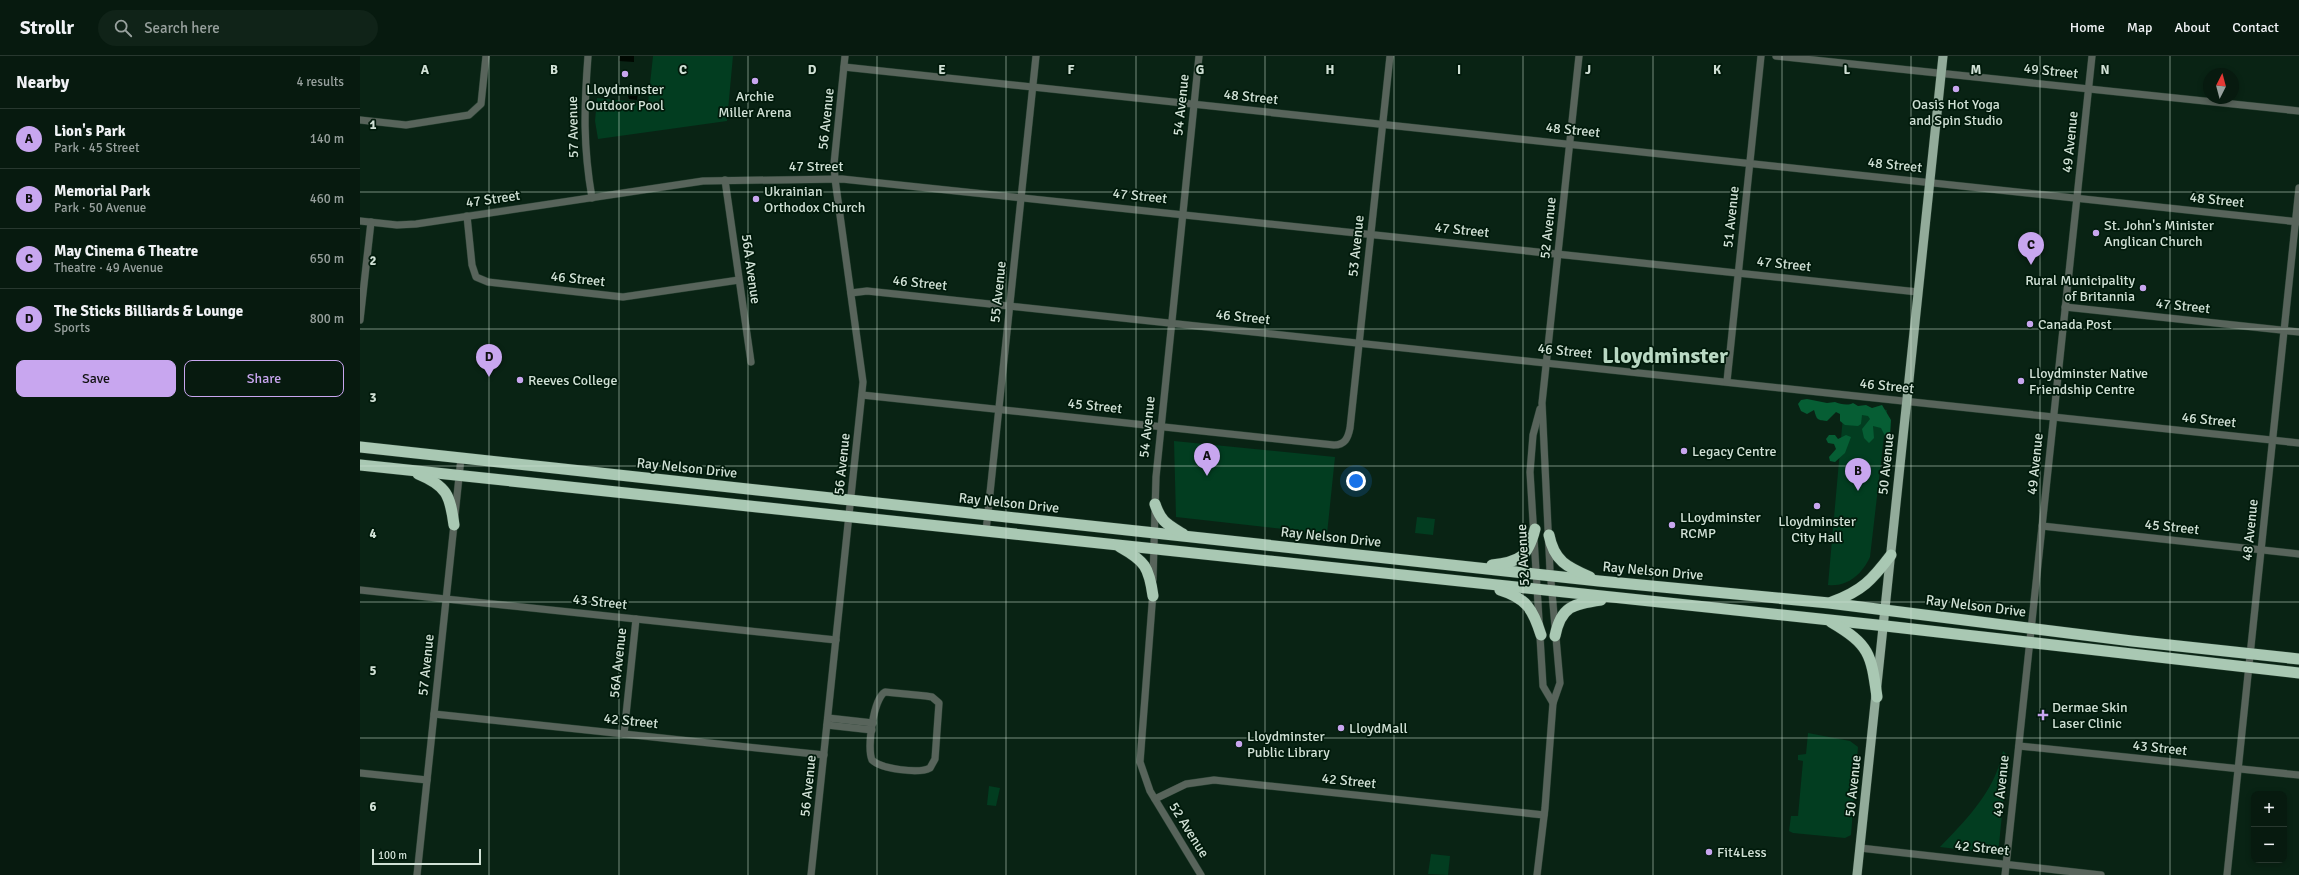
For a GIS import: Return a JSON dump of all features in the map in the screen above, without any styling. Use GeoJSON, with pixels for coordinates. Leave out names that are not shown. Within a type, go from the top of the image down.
{"type":"FeatureCollection","features":[{"type":"Feature","properties":{"kind":"highway","name":"Ray Nelson Drive"},"geometry":{"type":"LineString","coordinates":[[360,447],[1551,576],[1886,609],[2031,628],[2299,659]]}},
{"type":"Feature","properties":{"kind":"highway"},"geometry":{"type":"LineString","coordinates":[[360,465],[460,474],[850,517],[1884,626],[2299,673]]}},
{"type":"Feature","properties":{"kind":"highway"},"geometry":{"type":"LineString","coordinates":[[408,470],[436,482],[444,490],[451,506],[454,525]]}},
{"type":"Feature","properties":{"kind":"highway"},"geometry":{"type":"LineString","coordinates":[[1155,504],[1159,517],[1167,524],[1187,536]]}},
{"type":"Feature","properties":{"kind":"highway"},"geometry":{"type":"LineString","coordinates":[[1472,567],[1508,563],[1520,558],[1527,552],[1535,529]]}},
{"type":"Feature","properties":{"kind":"highway"},"geometry":{"type":"LineString","coordinates":[[1548,535],[1552,550],[1556,556],[1570,568],[1599,581]]}},
{"type":"Feature","properties":{"kind":"highway"},"geometry":{"type":"LineString","coordinates":[[1116,544],[1137,556],[1144,563],[1150,576],[1153,596]]}},
{"type":"Feature","properties":{"kind":"highway"},"geometry":{"type":"LineString","coordinates":[[1829,603],[1864,588],[1891,555]]}},
{"type":"Feature","properties":{"kind":"highway"},"geometry":{"type":"LineString","coordinates":[[1411,585],[1415,582],[1430,578]]}},
{"type":"Feature","properties":{"kind":"highway"},"geometry":{"type":"LineString","coordinates":[[1480,583],[1510,593],[1524,602],[1535,616],[1541,635]]}},
{"type":"Feature","properties":{"kind":"highway"},"geometry":{"type":"LineString","coordinates":[[1555,636],[1560,617],[1567,609],[1589,602],[1618,598]]}},
{"type":"Feature","properties":{"kind":"highway"},"geometry":{"type":"LineString","coordinates":[[1828,620],[1853,636],[1867,651],[1872,663],[1876,697]]}},
{"type":"Feature","properties":{"kind":"main road","name":"50 Avenue"},"geometry":{"type":"LineString","coordinates":[[1857,875],[1943,56]]}},
{"type":"Feature","properties":{"kind":"street"},"geometry":{"type":"LineString","coordinates":[[360,120],[406,125],[470,115],[481,104],[486,56]]}},
{"type":"Feature","properties":{"kind":"street","name":"57 Avenue"},"geometry":{"type":"LineString","coordinates":[[588,56],[584,108],[584,140],[592,198]]}},
{"type":"Feature","properties":{"kind":"street","name":"56 Avenue"},"geometry":{"type":"LineString","coordinates":[[811,875],[850,517],[863,371],[835,178],[845,56]]}},
{"type":"Feature","properties":{"kind":"street","name":"55 Avenue"},"geometry":{"type":"LineString","coordinates":[[986,531],[1036,56]]}},
{"type":"Feature","properties":{"kind":"street","name":"54 Avenue"},"geometry":{"type":"LineString","coordinates":[[1155,799],[1144,776],[1140,752],[1153,596],[1156,477],[1199,56]]}},
{"type":"Feature","properties":{"kind":"street","name":"53 Avenue"},"geometry":{"type":"LineString","coordinates":[[1347,439],[1390,56]]}},
{"type":"Feature","properties":{"kind":"street","name":"52 Avenue"},"geometry":{"type":"LineString","coordinates":[[1537,875],[1544,815],[1553,703],[1560,683],[1548,535],[1542,404],[1579,56]]}},
{"type":"Feature","properties":{"kind":"street","name":"51 Avenue"},"geometry":{"type":"LineString","coordinates":[[1727,382],[1761,56]]}},
{"type":"Feature","properties":{"kind":"street","name":"49 Street"},"geometry":{"type":"LineString","coordinates":[[1776,56],[2299,111]]}},
{"type":"Feature","properties":{"kind":"street","name":"49 Avenue"},"geometry":{"type":"LineString","coordinates":[[2005,875],[2092,56]]}},
{"type":"Feature","properties":{"kind":"street","name":"48 Street"},"geometry":{"type":"LineString","coordinates":[[844,67],[2297,221]]}},
{"type":"Feature","properties":{"kind":"street","name":"47 Street"},"geometry":{"type":"LineString","coordinates":[[360,221],[397,225],[416,224],[725,180],[835,178],[1371,233],[1918,292]]}},
{"type":"Feature","properties":{"kind":"street","name":"56A Avenue"},"geometry":{"type":"LineString","coordinates":[[725,180],[751,362]]}},
{"type":"Feature","properties":{"kind":"street","name":"48 Avenue"},"geometry":{"type":"LineString","coordinates":[[2227,875],[2272,440],[2297,221],[2299,188]]}},
{"type":"Feature","properties":{"kind":"street","name":"46 Street"},"geometry":{"type":"LineString","coordinates":[[467,216],[472,265],[476,277],[488,282],[623,296],[739,280]]}},
{"type":"Feature","properties":{"kind":"street"},"geometry":{"type":"LineString","coordinates":[[360,320],[371,222]]}},
{"type":"Feature","properties":{"kind":"street","name":"46 Street"},"geometry":{"type":"LineString","coordinates":[[852,293],[867,291],[1359,342],[2299,443]]}},
{"type":"Feature","properties":{"kind":"street","name":"47 Street"},"geometry":{"type":"LineString","coordinates":[[2065,307],[2299,332]]}},
{"type":"Feature","properties":{"kind":"street","name":"45 Street"},"geometry":{"type":"LineString","coordinates":[[862,395],[1334,445],[1342,444],[1347,439]]}},
{"type":"Feature","properties":{"kind":"street","name":"52 Avenue"},"geometry":{"type":"LineString","coordinates":[[1542,404],[1533,435],[1530,458],[1544,686],[1553,703]]}},
{"type":"Feature","properties":{"kind":"street","name":"57 Avenue"},"geometry":{"type":"LineString","coordinates":[[417,875],[461,458]]}},
{"type":"Feature","properties":{"kind":"street","name":"45 Street"},"geometry":{"type":"LineString","coordinates":[[2042,526],[2299,554]]}},
{"type":"Feature","properties":{"kind":"street","name":"43 Street"},"geometry":{"type":"LineString","coordinates":[[360,590],[836,640]]}},
{"type":"Feature","properties":{"kind":"street","name":"56A Avenue"},"geometry":{"type":"LineString","coordinates":[[624,734],[636,619]]}},
{"type":"Feature","properties":{"kind":"street"},"geometry":{"type":"LineString","coordinates":[[884,692],[926,696],[937,700],[940,707],[934,764],[922,771],[876,765],[870,756],[873,726],[878,698],[884,692]]}},
{"type":"Feature","properties":{"kind":"street","name":"42 Street"},"geometry":{"type":"LineString","coordinates":[[434,714],[824,755]]}},
{"type":"Feature","properties":{"kind":"street"},"geometry":{"type":"LineString","coordinates":[[828,722],[873,726]]}},
{"type":"Feature","properties":{"kind":"street","name":"43 Street"},"geometry":{"type":"LineString","coordinates":[[2019,746],[2299,775]]}},
{"type":"Feature","properties":{"kind":"street"},"geometry":{"type":"LineString","coordinates":[[360,773],[427,780]]}},
{"type":"Feature","properties":{"kind":"street","name":"42 Street"},"geometry":{"type":"LineString","coordinates":[[1155,799],[1186,784],[1214,780],[1544,815]]}},
{"type":"Feature","properties":{"kind":"street","name":"52 Avenue"},"geometry":{"type":"LineString","coordinates":[[1155,799],[1202,875]]}},
{"type":"Feature","properties":{"kind":"street","name":"42 Street"},"geometry":{"type":"LineString","coordinates":[[1860,848],[2102,875]]}},
{"type":"Feature","properties":{"kind":"green space"},"geometry":{"type":"Polygon","coordinates":[[[653,56],[733,56],[727,121],[598,139],[595,121],[597,98],[648,103],[653,56]]]}},
{"type":"Feature","properties":{"kind":"green space"},"geometry":{"type":"Polygon","coordinates":[[[1807,399],[1827,403],[1835,402],[1846,405],[1853,403],[1858,406],[1866,405],[1872,408],[1882,405],[1891,420],[1890,436],[1885,436],[1881,428],[1873,426],[1874,438],[1869,443],[1864,438],[1862,429],[1870,419],[1868,416],[1862,415],[1861,424],[1858,426],[1845,425],[1840,421],[1840,414],[1836,412],[1827,421],[1821,420],[1817,417],[1814,410],[1807,414],[1801,411],[1798,404],[1801,400],[1807,399]]]}},
{"type":"Feature","properties":{"kind":"green space"},"geometry":{"type":"Polygon","coordinates":[[[1844,405],[1887,410],[1870,557],[1863,569],[1848,582],[1828,585],[1844,405]]]}},
{"type":"Feature","properties":{"kind":"green space"},"geometry":{"type":"Polygon","coordinates":[[[1829,435],[1835,435],[1838,439],[1846,435],[1851,437],[1845,453],[1835,462],[1830,461],[1829,457],[1836,449],[1834,444],[1828,443],[1826,439],[1829,435]]]}},
{"type":"Feature","properties":{"kind":"green space"},"geometry":{"type":"Polygon","coordinates":[[[1174,441],[1335,457],[1327,534],[1176,517],[1174,441]]]}},
{"type":"Feature","properties":{"kind":"green space"},"geometry":{"type":"Polygon","coordinates":[[[1417,517],[1435,519],[1433,535],[1415,533],[1417,517]]]}},
{"type":"Feature","properties":{"kind":"green space"},"geometry":{"type":"Polygon","coordinates":[[[1808,733],[1850,741],[1858,747],[1851,835],[1845,838],[1793,833],[1789,831],[1791,816],[1798,816],[1803,761],[1798,760],[1798,755],[1806,754],[1808,733]]]}},
{"type":"Feature","properties":{"kind":"green space"},"geometry":{"type":"Polygon","coordinates":[[[2003,751],[2008,756],[1998,854],[1940,847],[1970,815],[1987,792],[1994,779],[2003,751]]]}},
{"type":"Feature","properties":{"kind":"green space"},"geometry":{"type":"Polygon","coordinates":[[[989,786],[1000,788],[996,806],[987,805],[989,786]]]}},
{"type":"Feature","properties":{"kind":"green space"},"geometry":{"type":"Polygon","coordinates":[[[1431,854],[1450,856],[1448,875],[1428,874],[1431,854]]]}},
{"type":"Feature","properties":{"kind":"shaded area"},"geometry":{"type":"Polygon","coordinates":[[[620,56],[634,56],[634,62],[619,61],[620,56]]]}},
{"type":"Feature","properties":{"kind":"shaded area"},"geometry":{"type":"Polygon","coordinates":[[[631,87],[638,92],[637,100],[629,99],[627,93],[631,87]]]}},
{"type":"Feature","properties":{"kind":"place","name":"Lloydminster Outdoor Pool"},"geometry":{"type":"Point","coordinates":[625,74]}},
{"type":"Feature","properties":{"kind":"place","name":"Archie Miller Arena"},"geometry":{"type":"Point","coordinates":[755,81]}},
{"type":"Feature","properties":{"kind":"place","name":"Oasis Hot Yoga and Spin Studio"},"geometry":{"type":"Point","coordinates":[1956,89]}},
{"type":"Feature","properties":{"kind":"place","name":"Ukrainian Orthodox Church"},"geometry":{"type":"Point","coordinates":[756,199]}},
{"type":"Feature","properties":{"kind":"place","name":"St. John's Minister Anglican Church"},"geometry":{"type":"Point","coordinates":[2096,233]}},
{"type":"Feature","properties":{"kind":"place","name":"May Cinema 6 Theatre"},"geometry":{"type":"Point","coordinates":[2031,265]}},
{"type":"Feature","properties":{"kind":"place","name":"Rural Municipality of Britannia"},"geometry":{"type":"Point","coordinates":[2143,288]}},
{"type":"Feature","properties":{"kind":"place","name":"Canada Post"},"geometry":{"type":"Point","coordinates":[2030,324]}},
{"type":"Feature","properties":{"kind":"place","name":"The Sticks Billiards & Lounge"},"geometry":{"type":"Point","coordinates":[489,377]}},
{"type":"Feature","properties":{"kind":"place","name":"Reeves College"},"geometry":{"type":"Point","coordinates":[520,380]}},
{"type":"Feature","properties":{"kind":"place","name":"Lloydminster Native Friendship Centre"},"geometry":{"type":"Point","coordinates":[2021,381]}},
{"type":"Feature","properties":{"kind":"place","name":"Legacy Centre"},"geometry":{"type":"Point","coordinates":[1684,451]}},
{"type":"Feature","properties":{"kind":"place","name":"Lion's Park"},"geometry":{"type":"Point","coordinates":[1207,476]}},
{"type":"Feature","properties":{"kind":"place","name":"Memorial Park"},"geometry":{"type":"Point","coordinates":[1858,491]}},
{"type":"Feature","properties":{"kind":"place","name":"Lloydminster City Hall"},"geometry":{"type":"Point","coordinates":[1817,506]}},
{"type":"Feature","properties":{"kind":"place","name":"LLoydminster RCMP"},"geometry":{"type":"Point","coordinates":[1672,525]}},
{"type":"Feature","properties":{"kind":"place","name":"Dermae Skin Laser Clinic"},"geometry":{"type":"Point","coordinates":[2043,715]}},
{"type":"Feature","properties":{"kind":"place","name":"LloydMall"},"geometry":{"type":"Point","coordinates":[1341,728]}},
{"type":"Feature","properties":{"kind":"place","name":"Lloydminster Public Library"},"geometry":{"type":"Point","coordinates":[1239,744]}},
{"type":"Feature","properties":{"kind":"place","name":"Fit4Less"},"geometry":{"type":"Point","coordinates":[1709,852]}},
{"type":"Feature","properties":{"kind":"district","name":"Lloydminster"},"geometry":{"type":"Point","coordinates":[1665,355]}}]}
